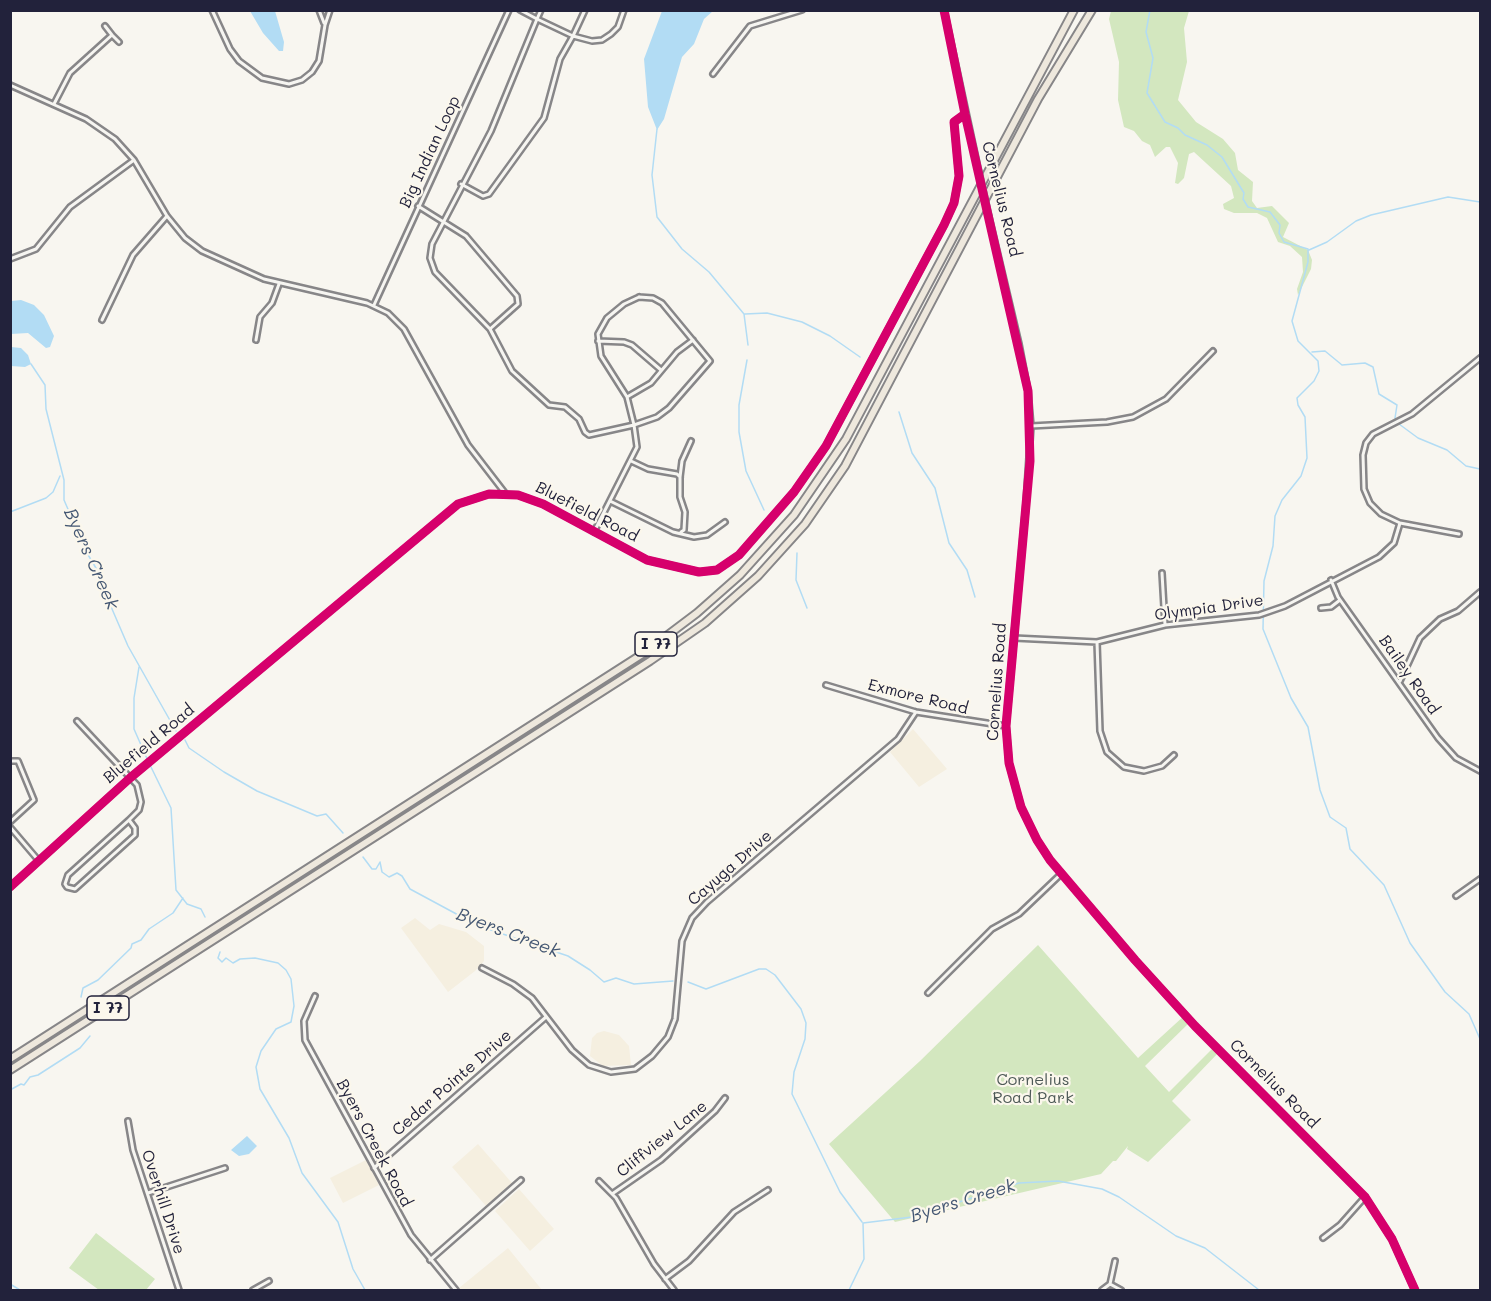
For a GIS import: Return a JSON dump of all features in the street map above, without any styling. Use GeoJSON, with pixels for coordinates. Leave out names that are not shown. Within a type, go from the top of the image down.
{"type":"FeatureCollection","features":[{"type":"Feature","properties":{"kind":"highway","name":"I 77"},"geometry":{"type":"LineString","coordinates":[[10,1059],[635,659],[697,613],[744,570],[801,506],[852,429],[1074,10]]}},
{"type":"Feature","properties":{"kind":"highway","name":"I 77"},"geometry":{"type":"LineString","coordinates":[[10,1070],[650,662],[705,623],[754,580],[805,524],[845,466],[1021,130],[1092,10]]}},
{"type":"Feature","properties":{"kind":"street"},"geometry":{"type":"LineString","coordinates":[[212,10],[230,50],[239,61],[262,78],[290,84],[302,80],[312,72],[319,61],[330,10]]}},
{"type":"Feature","properties":{"kind":"street"},"geometry":{"type":"LineString","coordinates":[[319,10],[325,25]]}},
{"type":"Feature","properties":{"kind":"street","name":"Big Indian Loop"},"geometry":{"type":"LineString","coordinates":[[374,305],[509,10]]}},
{"type":"Feature","properties":{"kind":"street"},"geometry":{"type":"LineString","coordinates":[[520,10],[573,36],[592,41],[602,40],[618,27],[624,10]]}},
{"type":"Feature","properties":{"kind":"street"},"geometry":{"type":"LineString","coordinates":[[541,10],[491,131],[461,184],[432,244],[430,258],[435,272],[490,329],[512,371],[549,405],[565,407],[579,419],[585,432],[589,435],[634,425],[657,417],[669,408],[710,361],[662,303],[653,298],[639,297],[624,304],[600,327],[598,341],[601,356],[627,397],[634,425],[637,447],[594,532]]}},
{"type":"Feature","properties":{"kind":"street"},"geometry":{"type":"LineString","coordinates":[[461,184],[483,196],[489,194],[544,118],[560,58],[585,10]]}},
{"type":"Feature","properties":{"kind":"street"},"geometry":{"type":"LineString","coordinates":[[712,74],[750,26],[802,10]]}},
{"type":"Feature","properties":{"kind":"street","name":"Cornelius Road"},"geometry":{"type":"LineString","coordinates":[[944,10],[965,114],[1028,391],[1031,426],[1006,726],[1009,763],[1021,807],[1037,840],[1061,874],[1189,1019],[1365,1197],[1386,1228],[1415,1290]]}},
{"type":"Feature","properties":{"kind":"street"},"geometry":{"type":"LineString","coordinates":[[105,27],[119,42]]}},
{"type":"Feature","properties":{"kind":"street"},"geometry":{"type":"LineString","coordinates":[[54,104],[65,78],[112,35]]}},
{"type":"Feature","properties":{"kind":"street"},"geometry":{"type":"LineString","coordinates":[[10,85],[54,104],[102,129],[134,160],[167,216],[184,238],[202,250],[279,284],[374,305],[388,313],[404,329],[468,445],[505,493]]}},
{"type":"Feature","properties":{"kind":"street","name":"Bluefield Road"},"geometry":{"type":"LineString","coordinates":[[10,887],[130,778],[444,514],[473,498],[505,493],[531,498],[647,560],[667,566],[707,573],[728,564],[760,533],[794,492],[836,431],[949,215],[959,176],[954,122],[965,114]]}},
{"type":"Feature","properties":{"kind":"street"},"geometry":{"type":"LineString","coordinates":[[10,259],[36,249],[70,207],[134,160]]}},
{"type":"Feature","properties":{"kind":"street"},"geometry":{"type":"LineString","coordinates":[[418,206],[422,211],[444,220],[466,236],[517,296],[518,304],[490,329]]}},
{"type":"Feature","properties":{"kind":"street"},"geometry":{"type":"LineString","coordinates":[[102,320],[133,255],[167,216]]}},
{"type":"Feature","properties":{"kind":"street"},"geometry":{"type":"LineString","coordinates":[[256,340],[260,317],[272,303],[279,284]]}},
{"type":"Feature","properties":{"kind":"street"},"geometry":{"type":"LineString","coordinates":[[627,397],[651,383],[661,370],[693,340]]}},
{"type":"Feature","properties":{"kind":"street"},"geometry":{"type":"LineString","coordinates":[[598,341],[624,342],[632,345],[661,370]]}},
{"type":"Feature","properties":{"kind":"street"},"geometry":{"type":"LineString","coordinates":[[1031,426],[1107,422],[1134,417],[1166,399],[1213,351]]}},
{"type":"Feature","properties":{"kind":"street"},"geometry":{"type":"LineString","coordinates":[[1459,534],[1400,523],[1381,514],[1367,497],[1363,476],[1366,443],[1377,430],[1412,414],[1480,358]]}},
{"type":"Feature","properties":{"kind":"street"},"geometry":{"type":"LineString","coordinates":[[681,532],[684,530],[685,512],[680,497],[680,477],[682,461],[690,441]]}},
{"type":"Feature","properties":{"kind":"street"},"geometry":{"type":"LineString","coordinates":[[631,461],[648,469],[677,474],[680,477]]}},
{"type":"Feature","properties":{"kind":"street"},"geometry":{"type":"LineString","coordinates":[[610,501],[673,532],[681,532],[694,537],[707,535],[725,522]]}},
{"type":"Feature","properties":{"kind":"street","name":"Olympia Drive"},"geometry":{"type":"LineString","coordinates":[[1014,638],[1097,642],[1165,625],[1259,615],[1285,606],[1385,552],[1398,535],[1400,523]]}},
{"type":"Feature","properties":{"kind":"street"},"geometry":{"type":"LineString","coordinates":[[1162,573],[1165,625]]}},
{"type":"Feature","properties":{"kind":"street","name":"Bailey Road"},"geometry":{"type":"LineString","coordinates":[[1331,580],[1340,600],[1450,753],[1462,763],[1480,771]]}},
{"type":"Feature","properties":{"kind":"street"},"geometry":{"type":"LineString","coordinates":[[1400,681],[1420,638],[1440,619],[1458,611],[1480,592]]}},
{"type":"Feature","properties":{"kind":"street"},"geometry":{"type":"LineString","coordinates":[[1322,608],[1331,607],[1340,600]]}},
{"type":"Feature","properties":{"kind":"street"},"geometry":{"type":"LineString","coordinates":[[1097,642],[1100,730],[1107,752],[1124,767],[1144,771],[1162,766],[1174,755]]}},
{"type":"Feature","properties":{"kind":"street","name":"Exmore Road"},"geometry":{"type":"LineString","coordinates":[[826,685],[916,712],[1006,726]]}},
{"type":"Feature","properties":{"kind":"street","name":"Cayuga Drive"},"geometry":{"type":"LineString","coordinates":[[482,968],[523,991],[572,1050],[589,1065],[611,1072],[635,1068],[644,1063],[668,1037],[675,1019],[680,992],[682,941],[692,918],[898,739],[916,712]]}},
{"type":"Feature","properties":{"kind":"street"},"geometry":{"type":"LineString","coordinates":[[77,721],[137,785],[141,802],[139,810],[68,875],[65,884],[67,887],[75,889],[135,836],[135,828],[129,820]]}},
{"type":"Feature","properties":{"kind":"street"},"geometry":{"type":"LineString","coordinates":[[10,761],[18,761],[34,800],[10,822]]}},
{"type":"Feature","properties":{"kind":"street"},"geometry":{"type":"LineString","coordinates":[[10,827],[39,861]]}},
{"type":"Feature","properties":{"kind":"street"},"geometry":{"type":"LineString","coordinates":[[928,993],[992,929],[1019,914],[1061,874]]}},
{"type":"Feature","properties":{"kind":"street"},"geometry":{"type":"LineString","coordinates":[[1456,896],[1480,879]]}},
{"type":"Feature","properties":{"kind":"street","name":"Byers Creek Road"},"geometry":{"type":"LineString","coordinates":[[315,996],[304,1021],[305,1040],[411,1235],[456,1290]]}},
{"type":"Feature","properties":{"kind":"street","name":"Cedar Pointe Drive"},"geometry":{"type":"LineString","coordinates":[[374,1168],[546,1017]]}},
{"type":"Feature","properties":{"kind":"street","name":"Cliffview Lane"},"geometry":{"type":"LineString","coordinates":[[612,1194],[660,1160],[715,1111],[725,1098]]}},
{"type":"Feature","properties":{"kind":"street","name":"Overhill Drive"},"geometry":{"type":"LineString","coordinates":[[128,1121],[133,1150],[179,1290]]}},
{"type":"Feature","properties":{"kind":"street"},"geometry":{"type":"LineString","coordinates":[[148,1193],[225,1168]]}},
{"type":"Feature","properties":{"kind":"street"},"geometry":{"type":"LineString","coordinates":[[430,1260],[521,1180]]}},
{"type":"Feature","properties":{"kind":"street"},"geometry":{"type":"LineString","coordinates":[[599,1181],[612,1194],[674,1290]]}},
{"type":"Feature","properties":{"kind":"street"},"geometry":{"type":"LineString","coordinates":[[665,1279],[689,1261],[734,1212],[768,1190]]}},
{"type":"Feature","properties":{"kind":"street"},"geometry":{"type":"LineString","coordinates":[[1323,1238],[1340,1225],[1365,1197]]}},
{"type":"Feature","properties":{"kind":"street"},"geometry":{"type":"LineString","coordinates":[[1102,1290],[1110,1284],[1115,1261]]}},
{"type":"Feature","properties":{"kind":"street"},"geometry":{"type":"LineString","coordinates":[[253,1290],[269,1281]]}},
{"type":"Feature","properties":{"kind":"street"},"geometry":{"type":"LineString","coordinates":[[1110,1284],[1121,1290]]}},
{"type":"Feature","properties":{"kind":"shaded area"},"geometry":{"type":"Polygon","coordinates":[[[913,729],[947,769],[919,787],[890,752],[913,729]]]}},
{"type":"Feature","properties":{"kind":"shaded area"},"geometry":{"type":"Polygon","coordinates":[[[415,918],[430,930],[439,924],[466,932],[484,946],[484,961],[448,992],[401,928],[415,918]]]}},
{"type":"Feature","properties":{"kind":"shaded area"},"geometry":{"type":"Polygon","coordinates":[[[604,1031],[619,1035],[629,1046],[631,1065],[603,1066],[590,1056],[592,1038],[604,1031]]]}},
{"type":"Feature","properties":{"kind":"shaded area"},"geometry":{"type":"Polygon","coordinates":[[[478,1144],[512,1183],[486,1206],[452,1167],[478,1144]]]}},
{"type":"Feature","properties":{"kind":"shaded area"},"geometry":{"type":"Polygon","coordinates":[[[366,1160],[379,1185],[343,1203],[330,1178],[366,1160]]]}},
{"type":"Feature","properties":{"kind":"shaded area"},"geometry":{"type":"Polygon","coordinates":[[[519,1189],[554,1229],[530,1251],[495,1211],[519,1189]]]}},
{"type":"Feature","properties":{"kind":"shaded area"},"geometry":{"type":"Polygon","coordinates":[[[508,1248],[542,1290],[461,1290],[459,1288],[508,1248]]]}},
{"type":"Feature","properties":{"kind":"green space"},"geometry":{"type":"Polygon","coordinates":[[[1111,11],[1189,11],[1184,28],[1187,62],[1178,100],[1196,122],[1223,139],[1235,153],[1238,170],[1253,182],[1252,201],[1257,208],[1272,206],[1289,223],[1283,237],[1308,250],[1312,260],[1311,269],[1298,295],[1297,289],[1303,272],[1302,257],[1290,246],[1278,242],[1267,218],[1257,213],[1234,213],[1224,209],[1223,204],[1234,198],[1231,186],[1194,152],[1189,154],[1184,178],[1178,184],[1175,183],[1178,163],[1170,147],[1166,147],[1155,157],[1150,145],[1142,141],[1134,131],[1124,127],[1118,100],[1119,62],[1109,19],[1111,11]]]}},
{"type":"Feature","properties":{"kind":"green space","name":"Cornelius Road Park"},"geometry":{"type":"Polygon","coordinates":[[[1038,945],[1138,1058],[1185,1015],[1189,1023],[1145,1066],[1169,1092],[1215,1046],[1220,1051],[1172,1101],[1191,1120],[1148,1162],[1127,1149],[1128,1146],[1101,1174],[895,1222],[829,1144],[920,1061],[1038,945]]]}},
{"type":"Feature","properties":{"kind":"green space"},"geometry":{"type":"Polygon","coordinates":[[[96,1233],[155,1279],[146,1290],[99,1290],[69,1268],[96,1233]]]}},
{"type":"Feature","properties":{"kind":"water"},"geometry":{"type":"Polygon","coordinates":[[[250,11],[275,11],[284,42],[283,51],[279,51],[263,33],[250,11]]]}},
{"type":"Feature","properties":{"kind":"water"},"geometry":{"type":"Polygon","coordinates":[[[662,11],[713,11],[704,19],[694,44],[682,57],[664,119],[657,130],[648,107],[644,59],[662,11]]]}},
{"type":"Feature","properties":{"kind":"water"},"geometry":{"type":"Polygon","coordinates":[[[21,300],[34,305],[44,315],[54,336],[50,347],[46,348],[28,333],[11,334],[11,301],[21,300]]]}},
{"type":"Feature","properties":{"kind":"water"},"geometry":{"type":"Polygon","coordinates":[[[11,347],[21,348],[28,355],[31,364],[25,367],[11,366],[11,347]]]}},
{"type":"Feature","properties":{"kind":"water"},"geometry":{"type":"Polygon","coordinates":[[[247,1136],[257,1146],[249,1154],[239,1156],[231,1150],[247,1136]]]}},
{"type":"Feature","properties":{"kind":"waterway"},"geometry":{"type":"LineString","coordinates":[[1150,10],[1146,32],[1153,58],[1147,93],[1165,122],[1207,145],[1222,157],[1244,193],[1243,199],[1248,207],[1270,212],[1280,225],[1279,233],[1284,242],[1308,249]]}},
{"type":"Feature","properties":{"kind":"waterway"},"geometry":{"type":"LineString","coordinates":[[657,129],[652,175],[657,217],[682,249],[709,272],[744,314],[748,345]]}},
{"type":"Feature","properties":{"kind":"waterway"},"geometry":{"type":"LineString","coordinates":[[1309,250],[1327,242],[1356,221],[1371,215],[1448,197],[1480,202]]}},
{"type":"Feature","properties":{"kind":"waterway"},"geometry":{"type":"LineString","coordinates":[[1308,250],[1308,262],[1292,321],[1298,341],[1318,361],[1319,371],[1314,381],[1297,398],[1305,417],[1307,458],[1301,476],[1282,500],[1275,516],[1273,546],[1264,581],[1263,629],[1291,698],[1308,727],[1320,790],[1330,817],[1346,828],[1350,849],[1384,885],[1410,943],[1445,992],[1469,1014],[1480,1039]]}},
{"type":"Feature","properties":{"kind":"waterway"},"geometry":{"type":"LineString","coordinates":[[745,314],[767,313],[802,322],[830,336],[860,357]]}},
{"type":"Feature","properties":{"kind":"waterway"},"geometry":{"type":"LineString","coordinates":[[1312,352],[1325,351],[1342,365],[1365,363],[1373,367],[1379,394],[1397,405],[1395,418],[1399,424],[1418,438],[1447,450],[1466,466],[1480,469]]}},
{"type":"Feature","properties":{"kind":"waterway"},"geometry":{"type":"LineString","coordinates":[[747,360],[739,405],[739,432],[746,471],[764,510]]}},
{"type":"Feature","properties":{"kind":"waterway","name":"Byers Creek"},"geometry":{"type":"LineString","coordinates":[[31,364],[45,385],[46,409],[64,480],[64,500],[87,553],[106,585],[109,602],[128,646],[176,731]]}},
{"type":"Feature","properties":{"kind":"waterway"},"geometry":{"type":"LineString","coordinates":[[899,412],[912,453],[935,488],[949,543],[967,570],[975,597]]}},
{"type":"Feature","properties":{"kind":"waterway"},"geometry":{"type":"LineString","coordinates":[[10,512],[46,498],[53,492],[60,476]]}},
{"type":"Feature","properties":{"kind":"waterway"},"geometry":{"type":"LineString","coordinates":[[797,553],[796,580],[807,608]]}},
{"type":"Feature","properties":{"kind":"waterway"},"geometry":{"type":"LineString","coordinates":[[139,667],[134,698],[134,729],[148,761]]}},
{"type":"Feature","properties":{"kind":"waterway","name":"Byers Creek"},"geometry":{"type":"LineString","coordinates":[[185,740],[189,748],[224,772],[257,791],[317,816],[326,814],[343,833]]}},
{"type":"Feature","properties":{"kind":"waterway"},"geometry":{"type":"LineString","coordinates":[[150,765],[171,808],[176,890],[187,904],[201,909],[205,917]]}},
{"type":"Feature","properties":{"kind":"waterway","name":"Byers Creek"},"geometry":{"type":"LineString","coordinates":[[363,857],[372,869],[376,869],[380,862],[382,872],[389,877],[397,873],[402,876],[410,889],[462,917],[491,930],[568,956],[604,982],[616,978],[634,984],[673,981]]}},
{"type":"Feature","properties":{"kind":"waterway"},"geometry":{"type":"LineString","coordinates":[[81,997],[83,988],[98,980],[131,948],[132,944],[141,940],[149,929],[173,913],[183,898]]}},
{"type":"Feature","properties":{"kind":"waterway"},"geometry":{"type":"LineString","coordinates":[[220,952],[218,958],[222,962],[226,958],[233,963],[240,959],[255,958],[278,963],[291,979],[294,1006],[291,1022],[276,1029],[261,1051],[256,1067],[260,1089],[289,1138],[302,1173],[338,1222],[353,1269],[365,1290]]}},
{"type":"Feature","properties":{"kind":"waterway","name":"Byers Creek"},"geometry":{"type":"LineString","coordinates":[[688,982],[706,989],[759,969],[766,969],[775,975],[801,1009],[806,1023],[805,1039],[794,1072],[792,1094],[840,1192],[862,1222]]}},
{"type":"Feature","properties":{"kind":"waterway"},"geometry":{"type":"LineString","coordinates":[[10,1090],[21,1084],[24,1085],[30,1077],[38,1075],[80,1048],[90,1036]]}},
{"type":"Feature","properties":{"kind":"waterway","name":"Byers Creek"},"geometry":{"type":"LineString","coordinates":[[863,1223],[912,1217],[1019,1183],[1058,1181],[1102,1189],[1119,1197],[1176,1236],[1205,1248],[1259,1290]]}},
{"type":"Feature","properties":{"kind":"waterway"},"geometry":{"type":"LineString","coordinates":[[849,1290],[864,1259],[863,1223]]}},
{"type":"Feature","properties":{"kind":"waterway"},"geometry":{"type":"LineString","coordinates":[[10,1284],[20,1290]]}},
{"type":"Feature","properties":{"kind":"cycle path"},"geometry":{"type":"LineString","coordinates":[[944,10],[965,114],[1028,391],[1030,461],[1006,726],[1009,763],[1021,807],[1037,840],[1050,860],[1135,960],[1195,1026],[1365,1197],[1392,1239],[1415,1290]]}},
{"type":"Feature","properties":{"kind":"cycle path"},"geometry":{"type":"LineString","coordinates":[[10,887],[130,778],[458,504],[489,494],[518,495],[543,504],[647,560],[699,572],[717,570],[739,555],[794,492],[826,446],[944,225],[954,203],[959,176],[954,122],[965,114]]}}]}
